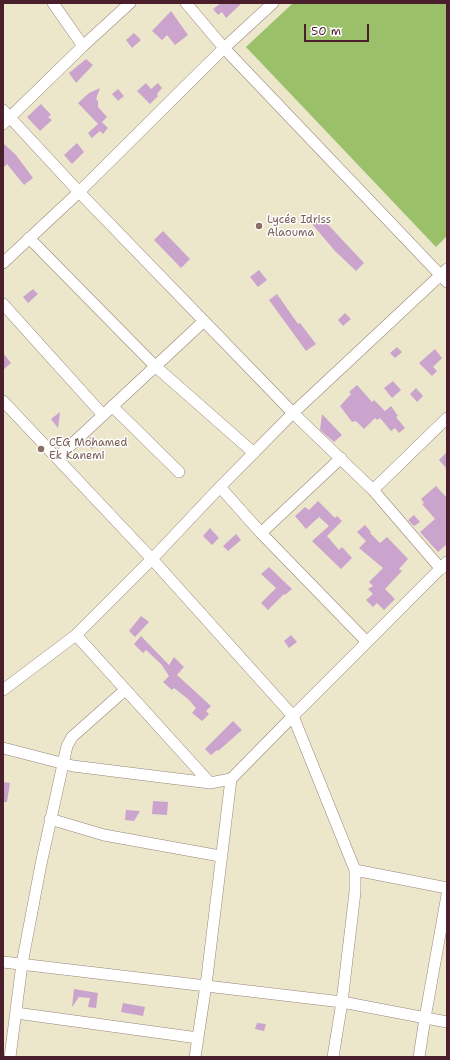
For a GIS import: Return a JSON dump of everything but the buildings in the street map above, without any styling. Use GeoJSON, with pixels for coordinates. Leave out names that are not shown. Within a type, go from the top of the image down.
{"type":"FeatureCollection","features":[{"type":"Feature","properties":{"kind":"street"},"geometry":{"type":"LineString","coordinates":[[53,3],[83,46]]}},
{"type":"Feature","properties":{"kind":"street"},"geometry":{"type":"LineString","coordinates":[[3,748],[62,764],[210,783],[231,779],[444,566],[373,490],[293,413],[5,117],[130,3]]}},
{"type":"Feature","properties":{"kind":"street"},"geometry":{"type":"LineString","coordinates":[[3,690],[76,635],[152,559],[293,413],[445,275],[224,48],[186,3]]}},
{"type":"Feature","properties":{"kind":"street"},"geometry":{"type":"LineString","coordinates":[[3,263],[79,192],[224,48],[274,3]]}},
{"type":"Feature","properties":{"kind":"street"},"geometry":{"type":"LineString","coordinates":[[29,238],[155,366],[254,453]]}},
{"type":"Feature","properties":{"kind":"street"},"geometry":{"type":"LineString","coordinates":[[3,304],[103,414]]}},
{"type":"Feature","properties":{"kind":"street"},"geometry":{"type":"LineString","coordinates":[[57,458],[204,321]]}},
{"type":"Feature","properties":{"kind":"street"},"geometry":{"type":"LineString","coordinates":[[3,401],[152,559],[293,716],[355,870],[355,892],[342,1002],[333,1057]]}},
{"type":"Feature","properties":{"kind":"street"},"geometry":{"type":"LineString","coordinates":[[112,406],[179,472]]}},
{"type":"Feature","properties":{"kind":"street"},"geometry":{"type":"LineString","coordinates":[[373,490],[447,418]]}},
{"type":"Feature","properties":{"kind":"street"},"geometry":{"type":"LineString","coordinates":[[261,533],[341,458]]}},
{"type":"Feature","properties":{"kind":"street"},"geometry":{"type":"LineString","coordinates":[[220,487],[261,533],[367,642]]}},
{"type":"Feature","properties":{"kind":"street"},"geometry":{"type":"LineString","coordinates":[[76,635],[210,783]]}},
{"type":"Feature","properties":{"kind":"street"},"geometry":{"type":"LineString","coordinates":[[10,1057],[22,964],[50,820],[67,746],[72,737],[125,690]]}},
{"type":"Feature","properties":{"kind":"street"},"geometry":{"type":"LineString","coordinates":[[195,1057],[206,985],[220,856],[231,779]]}},
{"type":"Feature","properties":{"kind":"street"},"geometry":{"type":"LineString","coordinates":[[50,820],[104,835],[220,856]]}},
{"type":"Feature","properties":{"kind":"street"},"geometry":{"type":"LineString","coordinates":[[355,870],[447,888]]}},
{"type":"Feature","properties":{"kind":"street"},"geometry":{"type":"LineString","coordinates":[[420,1057],[425,1018],[447,894]]}},
{"type":"Feature","properties":{"kind":"street"},"geometry":{"type":"LineString","coordinates":[[3,962],[342,1002],[447,1022]]}},
{"type":"Feature","properties":{"kind":"street"},"geometry":{"type":"LineString","coordinates":[[16,1013],[198,1038]]}},
{"type":"Feature","properties":{"kind":"green space"},"geometry":{"type":"Polygon","coordinates":[[[293,3],[447,3],[447,236],[436,247],[246,47],[293,3]]]}},
{"type":"Feature","properties":{"kind":"place","name":"Lycée Idriss Alaouma"},"geometry":{"type":"Point","coordinates":[259,226]}},
{"type":"Feature","properties":{"kind":"place","name":"CEG Mohamed Ek Kanemi"},"geometry":{"type":"Point","coordinates":[41,449]}}]}
